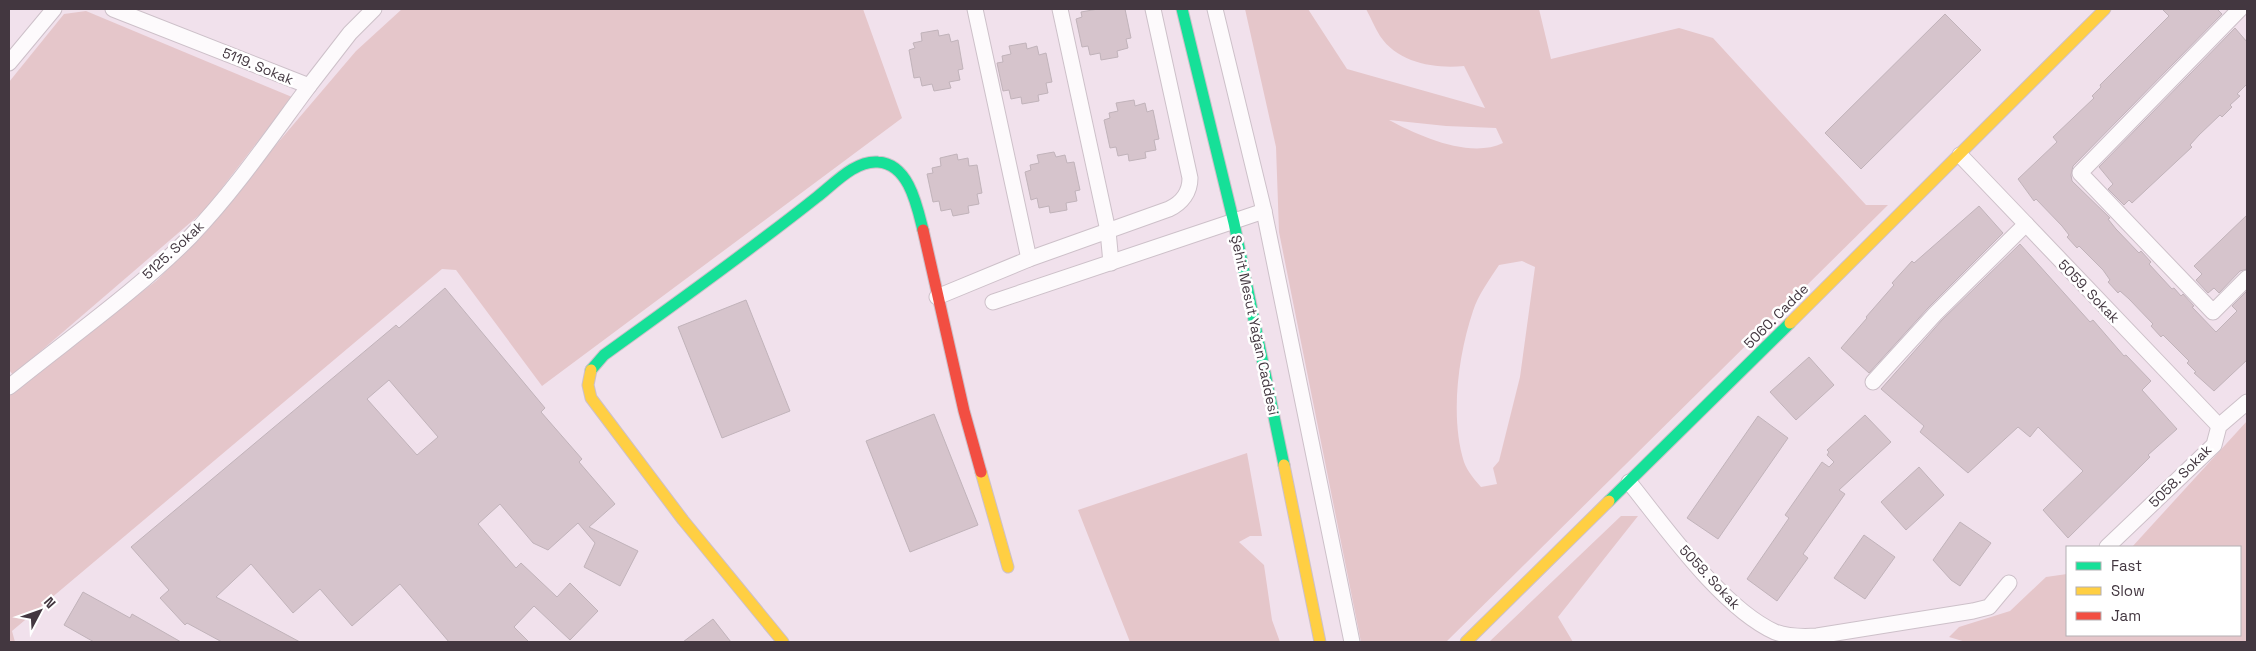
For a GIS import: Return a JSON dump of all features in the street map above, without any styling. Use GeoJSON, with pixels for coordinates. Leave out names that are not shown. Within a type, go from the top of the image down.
{"type":"FeatureCollection","features":[{"type":"Feature","properties":{"kind":"street"},"geometry":{"type":"LineString","coordinates":[[9,63],[54,9]]}},
{"type":"Feature","properties":{"kind":"street","name":"5119. Sokak"},"geometry":{"type":"LineString","coordinates":[[113,9],[309,86],[350,32],[374,9]]}},
{"type":"Feature","properties":{"kind":"street"},"geometry":{"type":"LineString","coordinates":[[975,9],[1029,259]]}},
{"type":"Feature","properties":{"kind":"street"},"geometry":{"type":"LineString","coordinates":[[1060,9],[1108,231],[1112,263]]}},
{"type":"Feature","properties":{"kind":"street"},"geometry":{"type":"LineString","coordinates":[[937,297],[1029,259],[1174,207],[1184,198],[1190,185],[1152,9]]}},
{"type":"Feature","properties":{"kind":"street","name":"Şehit Mesut Yağan Caddesi"},"geometry":{"type":"LineString","coordinates":[[1182,9],[1234,223],[1320,642]]}},
{"type":"Feature","properties":{"kind":"street"},"geometry":{"type":"LineString","coordinates":[[1215,9],[1264,212],[1352,642]]}},
{"type":"Feature","properties":{"kind":"street","name":"5060. Cadde"},"geometry":{"type":"LineString","coordinates":[[1466,642],[1630,482],[2105,9]]}},
{"type":"Feature","properties":{"kind":"street"},"geometry":{"type":"LineString","coordinates":[[2240,9],[2080,172],[2213,312],[2247,278]]}},
{"type":"Feature","properties":{"kind":"street","name":"5125. Sokak"},"geometry":{"type":"LineString","coordinates":[[9,387],[152,272],[190,237],[217,206],[309,86]]}},
{"type":"Feature","properties":{"kind":"street","name":"5059. Sokak"},"geometry":{"type":"LineString","coordinates":[[1960,155],[2219,426]]}},
{"type":"Feature","properties":{"kind":"street"},"geometry":{"type":"LineString","coordinates":[[783,642],[683,520],[591,398],[587,384],[590,372],[595,364],[617,345],[761,242],[858,166],[868,161],[876,160],[890,165],[899,172],[911,188],[916,201],[964,412],[1008,567]]}},
{"type":"Feature","properties":{"kind":"street"},"geometry":{"type":"LineString","coordinates":[[993,302],[1264,212]]}},
{"type":"Feature","properties":{"kind":"street"},"geometry":{"type":"LineString","coordinates":[[1872,382],[1934,314],[2026,224]]}},
{"type":"Feature","properties":{"kind":"street","name":"5058. Sokak"},"geometry":{"type":"LineString","coordinates":[[2109,546],[2214,445],[2219,426],[2247,402]]}},
{"type":"Feature","properties":{"kind":"street","name":"5058. Sokak"},"geometry":{"type":"LineString","coordinates":[[1630,482],[1689,556],[1740,609],[1777,632],[1798,638],[1989,607],[2009,583]]}},
{"type":"Feature","properties":{"kind":"shaded area"},"geometry":{"type":"Polygon","coordinates":[[[402,9],[863,9],[902,118],[542,386],[456,270],[442,269],[12,631],[15,642],[9,642],[9,395],[156,281],[205,233],[264,159],[356,51],[402,9]]]}},
{"type":"Feature","properties":{"kind":"shaded area"},"geometry":{"type":"Polygon","coordinates":[[[1245,9],[1308,9],[1347,69],[1485,108],[1464,66],[1429,65],[1407,58],[1388,45],[1380,36],[1366,9],[1539,9],[1551,59],[1679,28],[1713,38],[1866,205],[1888,205],[1446,642],[1361,642],[1279,232],[1276,147],[1245,9]],[[1389,120],[1415,133],[1445,144],[1475,148],[1490,147],[1503,143],[1496,128],[1446,126],[1389,120]],[[1522,261],[1499,265],[1475,305],[1463,347],[1458,387],[1457,426],[1465,465],[1481,487],[1497,484],[1493,468],[1499,461],[1520,377],[1535,267],[1522,261]]]}},
{"type":"Feature","properties":{"kind":"shaded area"},"geometry":{"type":"Polygon","coordinates":[[[86,11],[292,97],[205,210],[13,375],[9,370],[9,82],[64,14],[86,11]]]}},
{"type":"Feature","properties":{"kind":"shaded area"},"geometry":{"type":"Polygon","coordinates":[[[2247,421],[2247,642],[1966,642],[1949,637],[1959,627],[2010,611],[2046,577],[2066,574],[2066,636],[2241,636],[2241,546],[2133,546],[2247,421]]]}},
{"type":"Feature","properties":{"kind":"shaded area"},"geometry":{"type":"Polygon","coordinates":[[[1247,453],[1262,536],[1250,536],[1239,542],[1264,565],[1272,620],[1280,642],[1130,642],[1078,510],[1247,453]]]}},
{"type":"Feature","properties":{"kind":"shaded area"},"geometry":{"type":"Polygon","coordinates":[[[1621,516],[1638,516],[1558,617],[1573,642],[1489,642],[1621,516]]]}},
{"type":"Feature","properties":{"kind":"building"},"geometry":{"type":"Polygon","coordinates":[[[1098,9],[1125,9],[1131,38],[1126,39],[1128,48],[1117,51],[1118,57],[1101,60],[1100,53],[1090,55],[1088,46],[1082,47],[1076,19],[1082,17],[1081,12],[1098,9]]]}},
{"type":"Feature","properties":{"kind":"building"},"geometry":{"type":"Polygon","coordinates":[[[2162,9],[2217,9],[2222,14],[2073,166],[2071,175],[2072,181],[2110,218],[2108,219],[2116,229],[2139,253],[2141,251],[2151,262],[2149,264],[2172,289],[2174,288],[2181,296],[2183,294],[2194,306],[2192,307],[2216,332],[2237,311],[2232,306],[2247,291],[2247,360],[2214,391],[2194,373],[2196,372],[2187,363],[2189,361],[2163,335],[2161,337],[2151,326],[2153,324],[2129,299],[2120,291],[2118,293],[2108,282],[2110,280],[2103,270],[2079,246],[2077,248],[2067,237],[2069,235],[2062,226],[2036,199],[2034,201],[2018,179],[2057,142],[2053,137],[2094,98],[2092,96],[2101,87],[2100,85],[2169,16],[2162,9]]]}},
{"type":"Feature","properties":{"kind":"building"},"geometry":{"type":"Polygon","coordinates":[[[1945,14],[1981,50],[1861,169],[1825,133],[1945,14]]]}},
{"type":"Feature","properties":{"kind":"building"},"geometry":{"type":"Polygon","coordinates":[[[2235,28],[2247,42],[2247,84],[2237,94],[2240,96],[2230,105],[2232,107],[2222,117],[2220,115],[2199,135],[2190,145],[2192,147],[2132,203],[2129,200],[2124,205],[2108,189],[2113,184],[2099,167],[2235,28]]]}},
{"type":"Feature","properties":{"kind":"building"},"geometry":{"type":"Polygon","coordinates":[[[938,30],[939,36],[949,34],[951,42],[958,40],[963,69],[958,70],[960,80],[949,82],[951,88],[934,91],[932,84],[922,86],[920,77],[914,78],[909,50],[915,48],[913,43],[922,41],[921,33],[938,30]]]}},
{"type":"Feature","properties":{"kind":"building"},"geometry":{"type":"Polygon","coordinates":[[[1026,43],[1027,49],[1037,46],[1039,55],[1046,53],[1052,82],[1046,83],[1048,93],[1038,95],[1039,101],[1022,104],[1021,97],[1011,99],[1009,90],[1003,91],[997,63],[1003,62],[1002,56],[1011,54],[1009,46],[1026,43]]]}},
{"type":"Feature","properties":{"kind":"building"},"geometry":{"type":"Polygon","coordinates":[[[1134,100],[1135,106],[1145,103],[1147,112],[1153,110],[1159,139],[1154,140],[1156,150],[1145,152],[1146,158],[1129,161],[1128,154],[1118,156],[1116,147],[1110,148],[1104,120],[1110,118],[1109,113],[1118,111],[1116,103],[1134,100]]]}},
{"type":"Feature","properties":{"kind":"building"},"geometry":{"type":"Polygon","coordinates":[[[1054,152],[1056,157],[1065,155],[1067,163],[1074,162],[1080,190],[1075,191],[1077,201],[1066,203],[1067,210],[1050,213],[1049,206],[1039,208],[1037,198],[1031,200],[1025,172],[1031,170],[1030,165],[1039,163],[1037,155],[1054,152]]]}},
{"type":"Feature","properties":{"kind":"building"},"geometry":{"type":"Polygon","coordinates":[[[957,154],[958,160],[968,158],[969,166],[977,165],[982,193],[977,194],[979,204],[968,206],[969,213],[953,216],[951,209],[941,211],[939,201],[933,202],[927,174],[933,173],[932,168],[941,166],[940,158],[957,154]]]}},
{"type":"Feature","properties":{"kind":"building"},"geometry":{"type":"Polygon","coordinates":[[[1979,206],[2003,233],[1928,308],[1869,373],[1841,348],[1894,285],[1892,283],[1912,261],[1914,263],[1979,206]]]}},
{"type":"Feature","properties":{"kind":"building"},"geometry":{"type":"Polygon","coordinates":[[[2247,215],[2247,269],[2240,271],[2219,293],[2214,288],[2208,293],[2196,280],[2202,274],[2194,266],[2247,215]]]}},
{"type":"Feature","properties":{"kind":"building"},"geometry":{"type":"Polygon","coordinates":[[[2020,244],[2090,322],[2093,320],[2124,356],[2126,355],[2151,381],[2142,390],[2177,429],[2148,455],[2150,457],[2068,538],[2043,510],[2083,471],[2038,427],[2030,437],[2018,427],[1968,473],[1920,432],[1924,426],[1881,389],[1942,320],[2020,244]]]}},
{"type":"Feature","properties":{"kind":"building"},"geometry":{"type":"Polygon","coordinates":[[[445,288],[545,408],[541,412],[582,459],[579,462],[615,504],[589,527],[638,551],[620,586],[584,567],[595,543],[578,523],[548,550],[533,543],[500,504],[478,524],[516,568],[521,563],[557,597],[570,583],[598,611],[570,640],[534,606],[514,627],[529,642],[449,642],[400,584],[352,626],[320,589],[293,613],[251,564],[216,597],[300,642],[222,642],[187,623],[185,625],[160,598],[169,590],[131,547],[396,325],[399,328],[445,288]],[[389,380],[367,399],[417,455],[438,437],[389,380]]]}},
{"type":"Feature","properties":{"kind":"building"},"geometry":{"type":"Polygon","coordinates":[[[746,300],[790,411],[722,438],[678,327],[746,300]]]}},
{"type":"Feature","properties":{"kind":"building"},"geometry":{"type":"Polygon","coordinates":[[[1809,357],[1834,385],[1796,420],[1770,392],[1809,357]]]}},
{"type":"Feature","properties":{"kind":"building"},"geometry":{"type":"Polygon","coordinates":[[[934,414],[978,525],[910,552],[866,441],[934,414]]]}},
{"type":"Feature","properties":{"kind":"building"},"geometry":{"type":"Polygon","coordinates":[[[1865,415],[1891,442],[1839,490],[1845,494],[1803,554],[1808,558],[1777,601],[1747,579],[1789,518],[1785,515],[1822,462],[1829,467],[1834,462],[1827,455],[1829,452],[1827,450],[1865,415]]]}},
{"type":"Feature","properties":{"kind":"building"},"geometry":{"type":"Polygon","coordinates":[[[1758,416],[1788,438],[1718,539],[1687,518],[1758,416]]]}},
{"type":"Feature","properties":{"kind":"building"},"geometry":{"type":"Polygon","coordinates":[[[1919,467],[1944,495],[1906,530],[1881,502],[1919,467]]]}},
{"type":"Feature","properties":{"kind":"building"},"geometry":{"type":"Polygon","coordinates":[[[1960,522],[1991,543],[1960,586],[1951,580],[1933,560],[1960,522]]]}},
{"type":"Feature","properties":{"kind":"building"},"geometry":{"type":"Polygon","coordinates":[[[1864,535],[1895,557],[1865,599],[1834,578],[1864,535]]]}},
{"type":"Feature","properties":{"kind":"building"},"geometry":{"type":"Polygon","coordinates":[[[83,592],[130,618],[132,614],[181,642],[94,642],[64,625],[83,592]]]}},
{"type":"Feature","properties":{"kind":"building"},"geometry":{"type":"Polygon","coordinates":[[[713,619],[731,642],[683,642],[713,619]]]}},
{"type":"Feature","properties":{"kind":"traffic: fast"},"geometry":{"type":"LineString","coordinates":[[1182,9],[1234,223],[1284,465]]}},
{"type":"Feature","properties":{"kind":"traffic: fast"},"geometry":{"type":"LineString","coordinates":[[591,370],[604,355],[738,257],[845,174],[861,165],[869,162],[878,162],[889,165],[897,170],[910,188],[923,230]]}},
{"type":"Feature","properties":{"kind":"traffic: fast"},"geometry":{"type":"LineString","coordinates":[[1609,501],[1790,323]]}},
{"type":"Feature","properties":{"kind":"traffic: slow"},"geometry":{"type":"LineString","coordinates":[[1790,323],[2105,9]]}},
{"type":"Feature","properties":{"kind":"traffic: slow"},"geometry":{"type":"LineString","coordinates":[[591,370],[588,385],[591,398],[683,520],[783,642]]}},
{"type":"Feature","properties":{"kind":"traffic: slow"},"geometry":{"type":"LineString","coordinates":[[1284,465],[1320,642]]}},
{"type":"Feature","properties":{"kind":"traffic: slow"},"geometry":{"type":"LineString","coordinates":[[981,472],[1008,567]]}},
{"type":"Feature","properties":{"kind":"traffic: slow"},"geometry":{"type":"LineString","coordinates":[[1466,642],[1609,501]]}},
{"type":"Feature","properties":{"kind":"traffic: jam"},"geometry":{"type":"LineString","coordinates":[[923,230],[964,411],[981,472]]}}]}
